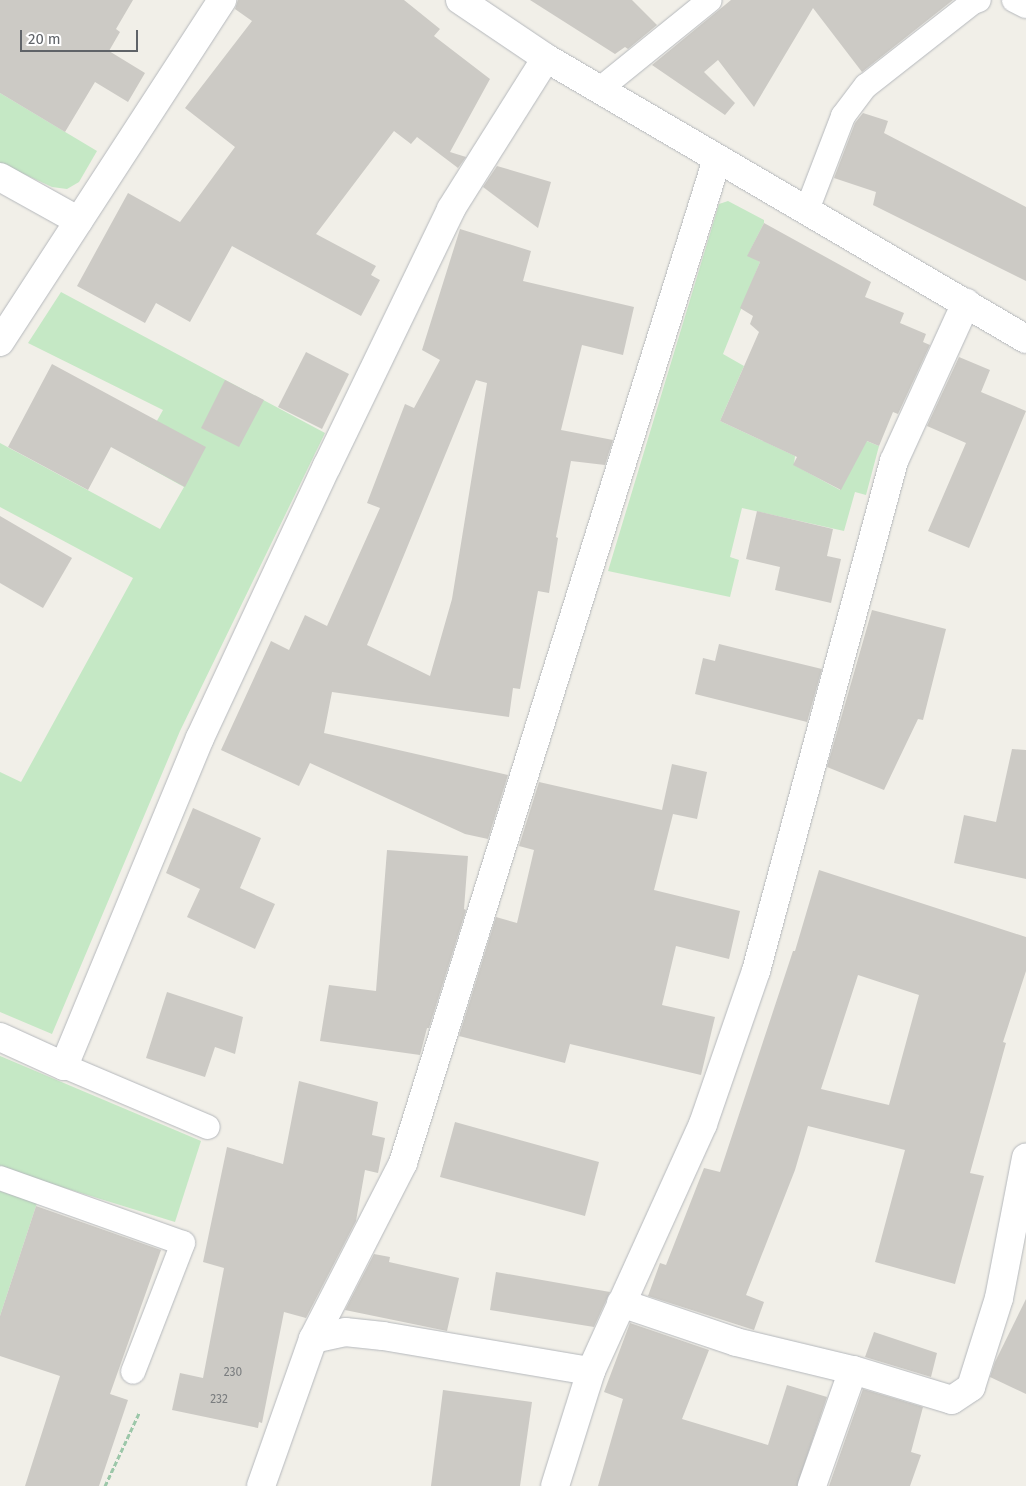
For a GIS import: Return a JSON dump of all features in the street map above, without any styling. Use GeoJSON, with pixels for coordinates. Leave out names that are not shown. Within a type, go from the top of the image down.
{"type":"FeatureCollection","features":[{"type":"Feature","properties":{"kind":"street"},"geometry":{"type":"LineString","coordinates":[[0,342],[222,0]]}},
{"type":"Feature","properties":{"kind":"street"},"geometry":{"type":"LineString","coordinates":[[460,0],[546,58],[966,302],[1026,339]]}},
{"type":"Feature","properties":{"kind":"street"},"geometry":{"type":"LineString","coordinates":[[0,1037],[64,1066],[200,738],[331,458],[452,209],[546,58]]}},
{"type":"Feature","properties":{"kind":"street"},"geometry":{"type":"LineString","coordinates":[[261,1486],[313,1339],[403,1163],[717,159]]}},
{"type":"Feature","properties":{"kind":"street"},"geometry":{"type":"LineString","coordinates":[[0,177],[79,221]]}},
{"type":"Feature","properties":{"kind":"street"},"geometry":{"type":"LineString","coordinates":[[555,1486],[591,1372],[620,1302],[707,1115],[756,971],[894,461],[966,302]]}},
{"type":"Feature","properties":{"kind":"street"},"geometry":{"type":"LineString","coordinates":[[620,1302],[736,1342],[853,1370],[952,1400],[971,1387],[999,1298],[1026,1158]]}},
{"type":"Feature","properties":{"kind":"street"},"geometry":{"type":"LineString","coordinates":[[313,1339],[345,1332],[383,1336],[591,1372]]}},
{"type":"Feature","properties":{"kind":"street"},"geometry":{"type":"LineString","coordinates":[[812,1486],[853,1370]]}},
{"type":"Feature","properties":{"kind":"lane"},"geometry":{"type":"LineString","coordinates":[[600,89],[710,0]]}},
{"type":"Feature","properties":{"kind":"lane"},"geometry":{"type":"LineString","coordinates":[[808,210],[843,116],[866,86],[973,2],[979,0]]}},
{"type":"Feature","properties":{"kind":"lane"},"geometry":{"type":"LineString","coordinates":[[1014,0],[1026,6]]}},
{"type":"Feature","properties":{"kind":"lane"},"geometry":{"type":"LineString","coordinates":[[64,1066],[208,1127]]}},
{"type":"Feature","properties":{"kind":"lane"},"geometry":{"type":"LineString","coordinates":[[0,1178],[183,1243],[133,1372]]}},
{"type":"Feature","properties":{"kind":"path"},"geometry":{"type":"LineString","coordinates":[[105,1486],[139,1413]]}},
{"type":"Feature","properties":{"kind":"green space"},"geometry":{"type":"Polygon","coordinates":[[[0,93],[97,151],[79,182],[67,189],[52,187],[0,163],[0,93]]]}},
{"type":"Feature","properties":{"kind":"green space"},"geometry":{"type":"Polygon","coordinates":[[[728,201],[764,220],[764,223],[748,255],[760,262],[723,354],[744,366],[720,421],[795,456],[794,465],[840,490],[832,427],[879,446],[866,495],[855,492],[844,531],[742,508],[730,557],[739,560],[730,597],[608,571],[719,204],[728,201]]]}},
{"type":"Feature","properties":{"kind":"green space"},"geometry":{"type":"Polygon","coordinates":[[[61,292],[325,433],[180,731],[52,1034],[0,1012],[0,772],[21,782],[133,578],[0,507],[0,443],[160,529],[184,487],[135,460],[163,410],[28,343],[61,292]]]}},
{"type":"Feature","properties":{"kind":"green space"},"geometry":{"type":"Polygon","coordinates":[[[0,1056],[201,1141],[175,1222],[0,1168],[0,1056]]]}},
{"type":"Feature","properties":{"kind":"green space"},"geometry":{"type":"Polygon","coordinates":[[[0,1191],[37,1203],[0,1316],[0,1191]]]}},
{"type":"Feature","properties":{"kind":"building"},"geometry":{"type":"Polygon","coordinates":[[[0,0],[133,0],[116,29],[120,32],[109,51],[145,73],[128,102],[95,82],[65,132],[0,93],[0,0]]]}},
{"type":"Feature","properties":{"kind":"building"},"geometry":{"type":"Polygon","coordinates":[[[238,0],[404,0],[440,29],[434,36],[490,79],[450,152],[466,157],[458,168],[417,137],[411,144],[394,131],[316,234],[376,266],[371,275],[380,280],[361,316],[232,246],[190,322],[156,303],[145,323],[77,286],[128,193],[180,222],[235,147],[185,108],[252,21],[235,9],[238,0]]]}},
{"type":"Feature","properties":{"kind":"building"},"geometry":{"type":"Polygon","coordinates":[[[530,0],[632,0],[657,25],[628,49],[625,47],[615,54],[530,0]]]}},
{"type":"Feature","properties":{"kind":"building"},"geometry":{"type":"Polygon","coordinates":[[[731,0],[953,0],[862,72],[813,8],[754,107],[718,60],[704,72],[735,103],[725,115],[652,65],[731,0]]]}},
{"type":"Feature","properties":{"kind":"building"},"geometry":{"type":"Polygon","coordinates":[[[863,113],[888,121],[884,133],[1026,207],[1026,281],[873,205],[876,192],[834,178],[855,123],[863,113]]]}},
{"type":"Feature","properties":{"kind":"building"},"geometry":{"type":"Polygon","coordinates":[[[497,166],[551,182],[538,228],[483,187],[497,166]]]}},
{"type":"Feature","properties":{"kind":"building"},"geometry":{"type":"Polygon","coordinates":[[[764,223],[871,282],[865,297],[904,313],[900,323],[926,334],[923,342],[930,345],[898,414],[893,412],[879,446],[867,441],[841,490],[793,465],[797,457],[720,421],[759,332],[750,324],[753,316],[740,308],[760,262],[747,256],[764,223]]]}},
{"type":"Feature","properties":{"kind":"building"},"geometry":{"type":"Polygon","coordinates":[[[460,229],[531,251],[523,281],[634,307],[623,355],[582,345],[561,430],[613,440],[605,465],[571,461],[556,537],[558,538],[549,593],[538,591],[520,689],[513,688],[509,717],[332,692],[324,733],[508,775],[488,839],[465,834],[310,763],[299,786],[221,750],[271,641],[289,650],[305,615],[327,626],[380,508],[367,503],[405,404],[414,408],[440,360],[422,350],[460,229]],[[476,380],[367,645],[430,676],[452,599],[487,383],[476,380]]]}},
{"type":"Feature","properties":{"kind":"building"},"geometry":{"type":"Polygon","coordinates":[[[306,352],[349,374],[322,429],[278,407],[306,352]]]}},
{"type":"Feature","properties":{"kind":"building"},"geometry":{"type":"Polygon","coordinates":[[[959,357],[990,370],[981,392],[1026,411],[969,548],[928,531],[966,443],[927,426],[959,357]]]}},
{"type":"Feature","properties":{"kind":"building"},"geometry":{"type":"Polygon","coordinates":[[[52,364],[206,447],[185,487],[111,447],[88,490],[8,447],[52,364]]]}},
{"type":"Feature","properties":{"kind":"building"},"geometry":{"type":"Polygon","coordinates":[[[225,380],[264,400],[239,447],[201,428],[225,380]]]}},
{"type":"Feature","properties":{"kind":"building"},"geometry":{"type":"Polygon","coordinates":[[[757,511],[833,529],[827,556],[841,559],[831,603],[775,590],[780,567],[746,559],[757,511]]]}},
{"type":"Feature","properties":{"kind":"building"},"geometry":{"type":"Polygon","coordinates":[[[0,516],[72,558],[43,608],[0,583],[0,516]]]}},
{"type":"Feature","properties":{"kind":"building"},"geometry":{"type":"Polygon","coordinates":[[[872,610],[946,629],[923,720],[918,719],[884,790],[827,767],[872,610]]]}},
{"type":"Feature","properties":{"kind":"building"},"geometry":{"type":"Polygon","coordinates":[[[719,644],[822,669],[807,722],[695,694],[703,658],[715,661],[719,644]]]}},
{"type":"Feature","properties":{"kind":"building"},"geometry":{"type":"Polygon","coordinates":[[[1012,749],[1026,750],[1026,879],[954,863],[964,815],[996,822],[1012,749]]]}},
{"type":"Feature","properties":{"kind":"building"},"geometry":{"type":"Polygon","coordinates":[[[672,764],[707,772],[697,819],[673,814],[654,890],[740,911],[729,959],[676,946],[662,1005],[715,1017],[701,1075],[570,1044],[565,1063],[459,1036],[496,917],[517,923],[534,850],[519,846],[539,782],[662,810],[672,764]]]}},
{"type":"Feature","properties":{"kind":"building"},"geometry":{"type":"Polygon","coordinates":[[[193,808],[261,838],[240,888],[275,904],[255,949],[187,917],[200,889],[166,873],[193,808]]]}},
{"type":"Feature","properties":{"kind":"building"},"geometry":{"type":"Polygon","coordinates":[[[387,850],[468,856],[464,909],[466,910],[420,1055],[320,1041],[329,985],[376,991],[387,850]]]}},
{"type":"Feature","properties":{"kind":"building"},"geometry":{"type":"Polygon","coordinates":[[[819,870],[1026,937],[1026,971],[1003,1042],[1006,1043],[970,1173],[984,1176],[955,1284],[875,1262],[905,1150],[808,1126],[795,1170],[746,1295],[764,1302],[754,1330],[648,1296],[660,1263],[666,1265],[704,1168],[720,1172],[793,951],[795,951],[819,870]],[[858,975],[821,1089],[889,1105],[919,995],[858,975]]]}},
{"type":"Feature","properties":{"kind":"building"},"geometry":{"type":"Polygon","coordinates":[[[167,992],[243,1017],[235,1054],[215,1047],[205,1077],[146,1058],[167,992]]]}},
{"type":"Feature","properties":{"kind":"building"},"geometry":{"type":"Polygon","coordinates":[[[299,1081],[378,1102],[372,1135],[385,1138],[378,1173],[365,1170],[356,1221],[306,1318],[284,1312],[262,1423],[259,1422],[258,1428],[172,1410],[180,1373],[203,1378],[224,1268],[203,1262],[227,1147],[283,1164],[299,1081]]]}},
{"type":"Feature","properties":{"kind":"building"},"geometry":{"type":"Polygon","coordinates":[[[455,1122],[599,1162],[585,1216],[440,1177],[455,1122]]]}},
{"type":"Feature","properties":{"kind":"building"},"geometry":{"type":"Polygon","coordinates":[[[36,1206],[161,1250],[110,1394],[128,1400],[99,1486],[25,1486],[60,1376],[0,1356],[0,1316],[36,1206]]]}},
{"type":"Feature","properties":{"kind":"building"},"geometry":{"type":"Polygon","coordinates":[[[374,1254],[390,1257],[389,1262],[459,1278],[447,1331],[345,1310],[374,1254]]]}},
{"type":"Feature","properties":{"kind":"building"},"geometry":{"type":"Polygon","coordinates":[[[496,1272],[610,1292],[594,1327],[490,1310],[496,1272]]]}},
{"type":"Feature","properties":{"kind":"building"},"geometry":{"type":"Polygon","coordinates":[[[1026,1299],[1026,1394],[990,1377],[995,1362],[1026,1299]]]}},
{"type":"Feature","properties":{"kind":"building"},"geometry":{"type":"Polygon","coordinates":[[[630,1323],[709,1350],[682,1419],[768,1445],[787,1385],[827,1397],[797,1486],[598,1486],[623,1399],[604,1392],[630,1323]]]}},
{"type":"Feature","properties":{"kind":"building"},"geometry":{"type":"Polygon","coordinates":[[[874,1332],[937,1353],[931,1377],[865,1357],[874,1332]]]}},
{"type":"Feature","properties":{"kind":"building"},"geometry":{"type":"Polygon","coordinates":[[[863,1389],[923,1407],[911,1452],[921,1455],[910,1486],[829,1486],[863,1389]]]}},
{"type":"Feature","properties":{"kind":"building"},"geometry":{"type":"Polygon","coordinates":[[[443,1390],[532,1402],[520,1486],[431,1486],[443,1390]]]}}]}
